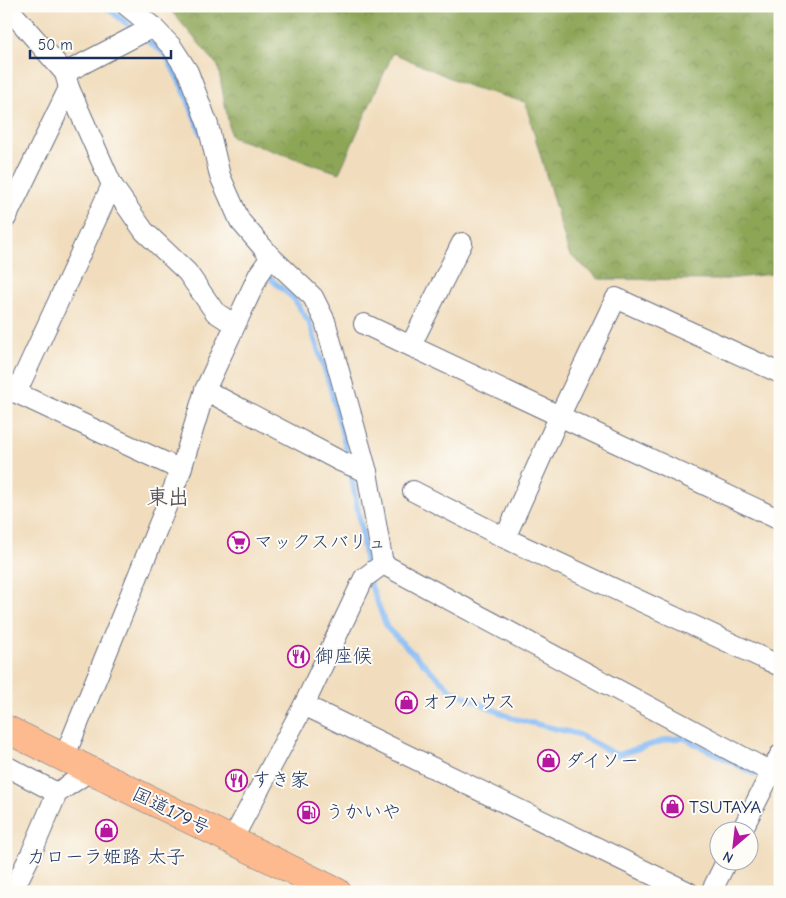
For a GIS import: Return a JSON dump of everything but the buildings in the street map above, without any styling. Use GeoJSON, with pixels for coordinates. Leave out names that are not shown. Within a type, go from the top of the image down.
{"type":"FeatureCollection","features":[{"type":"Feature","properties":{"kind":"highway","name":"国道179号"},"geometry":{"type":"LineString","coordinates":[[6,730],[337,892]]}},
{"type":"Feature","properties":{"kind":"street"},"geometry":{"type":"LineString","coordinates":[[127,6],[153,27],[172,48],[188,72],[208,125],[220,176],[240,221],[271,257],[313,297],[326,321],[367,472],[384,564]]}},
{"type":"Feature","properties":{"kind":"street"},"geometry":{"type":"LineString","coordinates":[[7,11],[67,80],[112,185],[144,231],[188,272],[215,312],[235,325]]}},
{"type":"Feature","properties":{"kind":"street"},"geometry":{"type":"LineString","coordinates":[[6,218],[67,80],[132,38],[153,27]]}},
{"type":"Feature","properties":{"kind":"street"},"geometry":{"type":"LineString","coordinates":[[112,185],[11,390],[181,470]]}},
{"type":"Feature","properties":{"kind":"street"},"geometry":{"type":"LineString","coordinates":[[411,345],[462,243]]}},
{"type":"Feature","properties":{"kind":"street"},"geometry":{"type":"LineString","coordinates":[[64,758],[181,470],[205,390],[260,274],[271,257]]}},
{"type":"Feature","properties":{"kind":"street"},"geometry":{"type":"LineString","coordinates":[[505,538],[559,417],[616,298],[780,373]]}},
{"type":"Feature","properties":{"kind":"street"},"geometry":{"type":"LineString","coordinates":[[364,324],[780,520]]}},
{"type":"Feature","properties":{"kind":"street"},"geometry":{"type":"LineString","coordinates":[[205,390],[340,461],[367,472]]}},
{"type":"Feature","properties":{"kind":"street"},"geometry":{"type":"LineString","coordinates":[[413,491],[505,538],[780,666]]}},
{"type":"Feature","properties":{"kind":"street"},"geometry":{"type":"LineString","coordinates":[[232,840],[304,705],[364,578],[384,564]]}},
{"type":"Feature","properties":{"kind":"street"},"geometry":{"type":"LineString","coordinates":[[384,564],[771,780]]}},
{"type":"Feature","properties":{"kind":"street"},"geometry":{"type":"LineString","coordinates":[[304,705],[688,892]]}},
{"type":"Feature","properties":{"kind":"street"},"geometry":{"type":"LineString","coordinates":[[748,820],[771,780],[780,755]]}},
{"type":"Feature","properties":{"kind":"street"},"geometry":{"type":"LineString","coordinates":[[6,766],[57,793]]}},
{"type":"Feature","properties":{"kind":"street"},"geometry":{"type":"LineString","coordinates":[[12,892],[31,854],[57,793],[90,771]]}},
{"type":"Feature","properties":{"kind":"street"},"geometry":{"type":"LineString","coordinates":[[711,892],[722,870]]}},
{"type":"Feature","properties":{"kind":"green space"},"geometry":{"type":"Polygon","coordinates":[[[167,6],[780,6],[780,273],[719,280],[599,279],[569,254],[525,102],[471,87],[393,53],[339,173],[231,137],[218,66],[167,6]]]}},
{"type":"Feature","properties":{"kind":"waterway"},"geometry":{"type":"LineString","coordinates":[[105,6],[136,31]]}},
{"type":"Feature","properties":{"kind":"waterway"},"geometry":{"type":"LineString","coordinates":[[143,37],[166,55],[186,95],[201,134]]}},
{"type":"Feature","properties":{"kind":"waterway"},"geometry":{"type":"LineString","coordinates":[[243,239],[261,264]]}},
{"type":"Feature","properties":{"kind":"waterway"},"geometry":{"type":"LineString","coordinates":[[266,272],[273,281],[294,299],[309,322],[330,386],[349,460]]}},
{"type":"Feature","properties":{"kind":"waterway"},"geometry":{"type":"LineString","coordinates":[[350,469],[362,532],[366,571]]}},
{"type":"Feature","properties":{"kind":"waterway"},"geometry":{"type":"LineString","coordinates":[[369,580],[387,628],[451,690],[512,718],[577,734],[617,755],[669,739],[684,738],[755,774]]}},
{"type":"Feature","properties":{"kind":"place","name":"マックスバリュ"},"geometry":{"type":"Point","coordinates":[238,542]}},
{"type":"Feature","properties":{"kind":"place","name":"御座候"},"geometry":{"type":"Point","coordinates":[299,656]}},
{"type":"Feature","properties":{"kind":"place","name":"オフハウス"},"geometry":{"type":"Point","coordinates":[406,702]}},
{"type":"Feature","properties":{"kind":"place","name":"ダイソー"},"geometry":{"type":"Point","coordinates":[549,761]}},
{"type":"Feature","properties":{"kind":"place","name":"すき家"},"geometry":{"type":"Point","coordinates":[236,780]}},
{"type":"Feature","properties":{"kind":"place","name":"TSUTAYA"},"geometry":{"type":"Point","coordinates":[673,807]}},
{"type":"Feature","properties":{"kind":"place","name":"うかいや"},"geometry":{"type":"Point","coordinates":[309,812]}},
{"type":"Feature","properties":{"kind":"place","name":"カローラ姫路 太子"},"geometry":{"type":"Point","coordinates":[106,831]}},
{"type":"Feature","properties":{"kind":"district","name":"東出"},"geometry":{"type":"Point","coordinates":[168,497]}}]}
